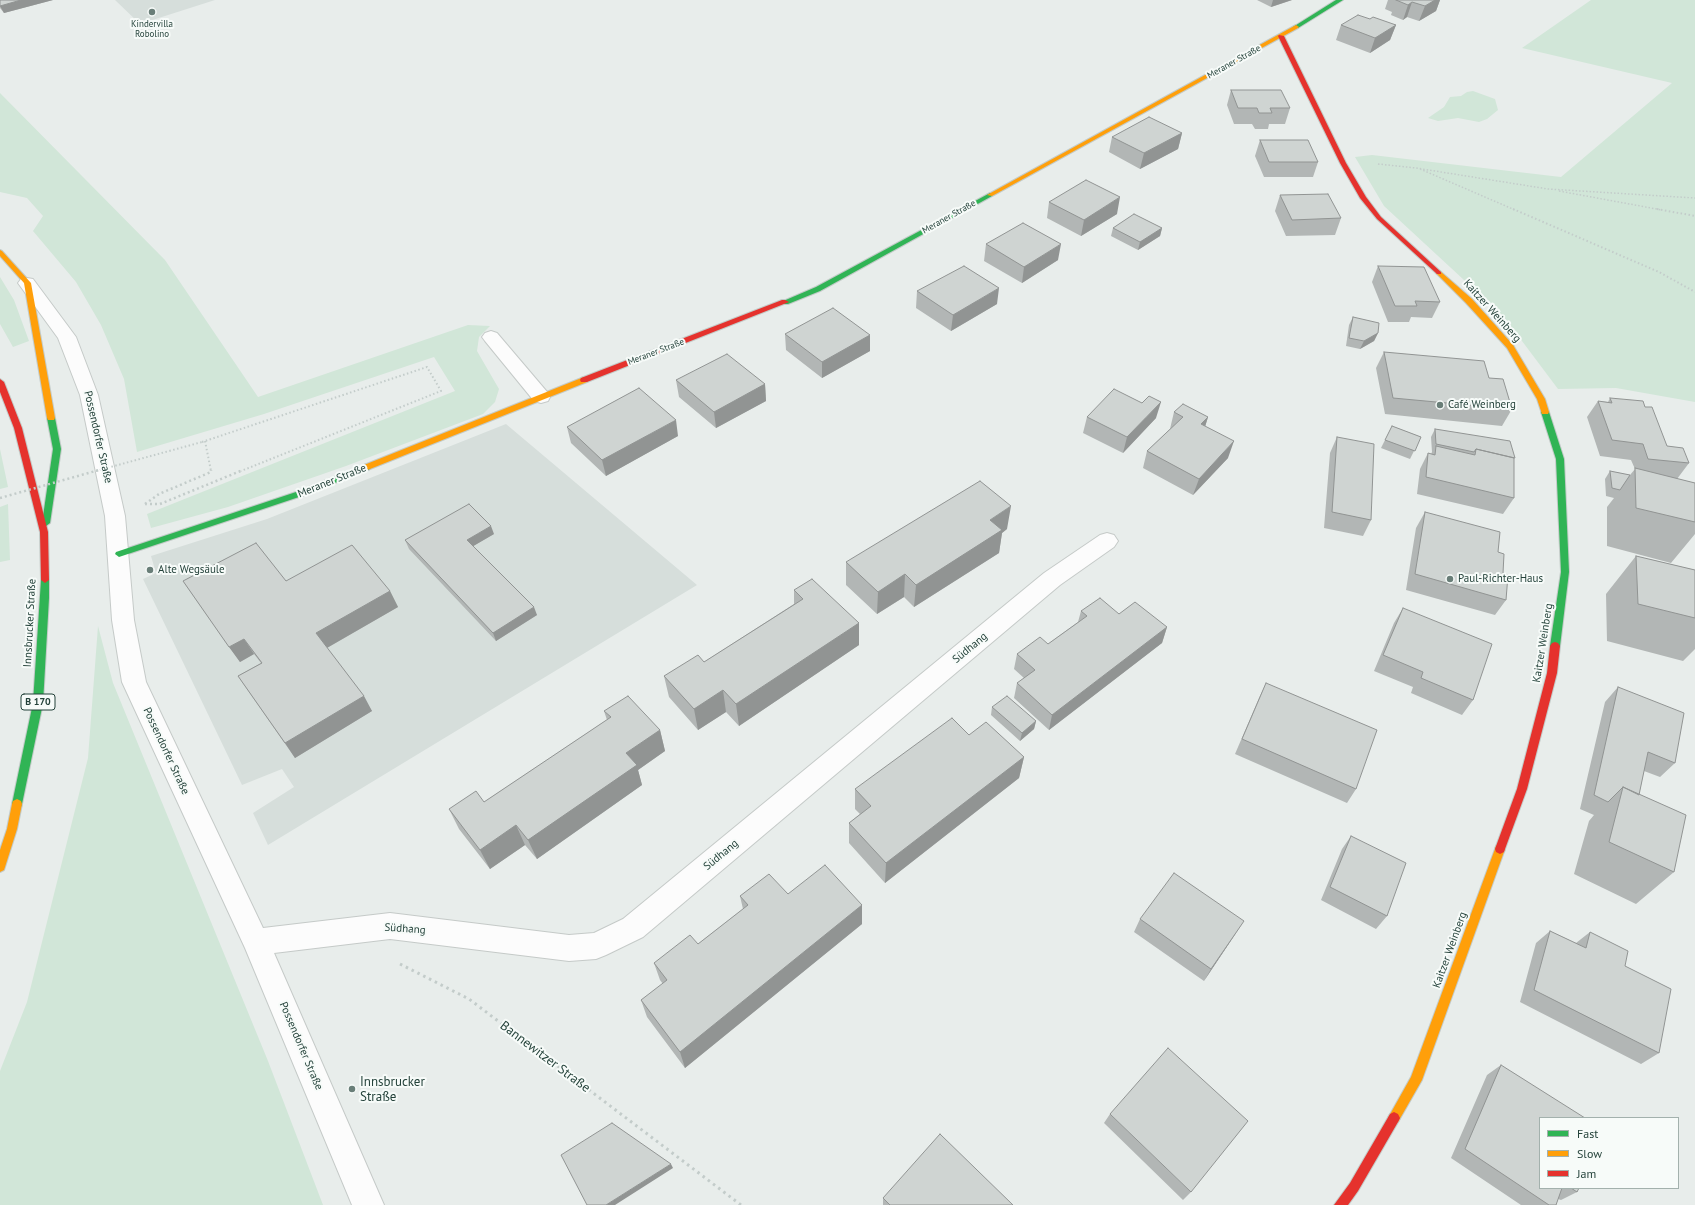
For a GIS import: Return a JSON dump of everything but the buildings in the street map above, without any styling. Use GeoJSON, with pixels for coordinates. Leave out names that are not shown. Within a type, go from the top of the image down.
{"type":"FeatureCollection","features":[{"type":"Feature","properties":{"kind":"street","name":"Meraner Straße"},"geometry":{"type":"LineString","coordinates":[[118,554],[299,494],[541,397],[818,289],[1281,36],[1340,0]]}},
{"type":"Feature","properties":{"kind":"street","name":"Kaitzer Weinberg"},"geometry":{"type":"LineString","coordinates":[[1281,36],[1343,163],[1363,198],[1379,218],[1469,301],[1510,347],[1541,398],[1560,459],[1565,572],[1552,673],[1522,789],[1416,1080],[1354,1187],[1340,1205]]}},
{"type":"Feature","properties":{"kind":"street"},"geometry":{"type":"LineString","coordinates":[[0,252],[27,283],[57,450],[44,532]]}},
{"type":"Feature","properties":{"kind":"street","name":"Possendorfer Straße"},"geometry":{"type":"LineString","coordinates":[[27,283],[68,337],[89,395],[115,516],[123,620],[134,682],[256,942],[368,1205]]}},
{"type":"Feature","properties":{"kind":"street"},"geometry":{"type":"LineString","coordinates":[[491,337],[541,397]]}},
{"type":"Feature","properties":{"kind":"street","name":"Innsbrucker Straße"},"geometry":{"type":"LineString","coordinates":[[0,382],[18,428],[44,532],[45,598],[38,703],[12,829],[0,867]]}},
{"type":"Feature","properties":{"kind":"street","name":"Südhang"},"geometry":{"type":"LineString","coordinates":[[256,942],[390,926],[569,948],[596,946],[633,928],[1052,579],[1107,541]]}},
{"type":"Feature","properties":{"kind":"path"},"geometry":{"type":"LineString","coordinates":[[1343,163],[1416,168],[1548,189],[1695,216]]}},
{"type":"Feature","properties":{"kind":"path"},"geometry":{"type":"LineString","coordinates":[[1416,168],[1659,272],[1695,292]]}},
{"type":"Feature","properties":{"kind":"path"},"geometry":{"type":"LineString","coordinates":[[1548,189],[1695,198]]}},
{"type":"Feature","properties":{"kind":"path"},"geometry":{"type":"LineString","coordinates":[[0,498],[204,441],[427,366],[441,391],[160,504],[145,504]]}},
{"type":"Feature","properties":{"kind":"path"},"geometry":{"type":"LineString","coordinates":[[115,516],[145,504],[159,494],[211,472],[204,441]]}},
{"type":"Feature","properties":{"kind":"path","name":"Bannewitzer Straße"},"geometry":{"type":"LineString","coordinates":[[398,964],[469,999],[741,1205]]}},
{"type":"Feature","properties":{"kind":"shaded area","name":"Kindervilla Robolino"},"geometry":{"type":"Polygon","coordinates":[[[115,0],[215,0],[140,24],[115,0]]]}},
{"type":"Feature","properties":{"kind":"shaded area"},"geometry":{"type":"Polygon","coordinates":[[[506,424],[697,585],[268,845],[253,813],[294,787],[282,769],[242,785],[143,579],[156,573],[151,556],[267,519],[506,424]]]}},
{"type":"Feature","properties":{"kind":"green space"},"geometry":{"type":"Polygon","coordinates":[[[1591,0],[1695,0],[1695,402],[1616,388],[1558,389],[1504,317],[1384,206],[1355,157],[1372,155],[1561,177],[1672,83],[1522,48],[1591,0]]]}},
{"type":"Feature","properties":{"kind":"green space"},"geometry":{"type":"Polygon","coordinates":[[[1473,91],[1495,99],[1498,110],[1487,119],[1479,122],[1458,118],[1438,121],[1428,118],[1444,107],[1450,97],[1461,96],[1467,92],[1473,91]]]}},
{"type":"Feature","properties":{"kind":"green space"},"geometry":{"type":"Polygon","coordinates":[[[0,93],[165,260],[258,397],[468,325],[490,326],[479,337],[477,351],[499,389],[495,402],[483,414],[346,466],[228,507],[151,528],[147,514],[455,391],[434,357],[264,414],[137,452],[124,379],[101,325],[76,282],[33,231],[43,216],[27,198],[0,192],[0,93]]]}},
{"type":"Feature","properties":{"kind":"green space"},"geometry":{"type":"Polygon","coordinates":[[[0,277],[14,300],[29,341],[13,347],[0,324],[0,277]]]}},
{"type":"Feature","properties":{"kind":"green space"},"geometry":{"type":"Polygon","coordinates":[[[0,449],[8,487],[0,489],[0,449]]]}},
{"type":"Feature","properties":{"kind":"green space"},"geometry":{"type":"Polygon","coordinates":[[[8,504],[10,560],[0,562],[0,507],[8,504]]]}},
{"type":"Feature","properties":{"kind":"green space"},"geometry":{"type":"Polygon","coordinates":[[[98,626],[113,683],[268,1061],[323,1205],[0,1205],[0,1071],[27,1002],[88,758],[98,626]]]}},
{"type":"Feature","properties":{"kind":"traffic: fast"},"geometry":{"type":"LineString","coordinates":[[1296,27],[1340,0]]}},
{"type":"Feature","properties":{"kind":"traffic: fast"},"geometry":{"type":"LineString","coordinates":[[785,302],[818,289],[990,195]]}},
{"type":"Feature","properties":{"kind":"traffic: fast"},"geometry":{"type":"LineString","coordinates":[[1545,412],[1560,459],[1565,572],[1555,646]]}},
{"type":"Feature","properties":{"kind":"traffic: fast"},"geometry":{"type":"LineString","coordinates":[[46,523],[57,449],[51,418]]}},
{"type":"Feature","properties":{"kind":"traffic: fast"},"geometry":{"type":"LineString","coordinates":[[119,554],[299,494],[367,467]]}},
{"type":"Feature","properties":{"kind":"traffic: fast"},"geometry":{"type":"LineString","coordinates":[[17,804],[38,703],[45,580]]}},
{"type":"Feature","properties":{"kind":"traffic: slow"},"geometry":{"type":"LineString","coordinates":[[990,195],[1296,27]]}},
{"type":"Feature","properties":{"kind":"traffic: slow"},"geometry":{"type":"LineString","coordinates":[[0,252],[27,283],[51,418]]}},
{"type":"Feature","properties":{"kind":"traffic: slow"},"geometry":{"type":"LineString","coordinates":[[1439,273],[1469,301],[1510,347],[1541,399],[1545,412]]}},
{"type":"Feature","properties":{"kind":"traffic: slow"},"geometry":{"type":"LineString","coordinates":[[367,467],[584,380]]}},
{"type":"Feature","properties":{"kind":"traffic: slow"},"geometry":{"type":"LineString","coordinates":[[0,867],[12,829],[17,804]]}},
{"type":"Feature","properties":{"kind":"traffic: slow"},"geometry":{"type":"LineString","coordinates":[[1394,1118],[1416,1080],[1500,849]]}},
{"type":"Feature","properties":{"kind":"traffic: jam"},"geometry":{"type":"LineString","coordinates":[[1281,36],[1343,163],[1363,198],[1379,218],[1439,273]]}},
{"type":"Feature","properties":{"kind":"traffic: jam"},"geometry":{"type":"LineString","coordinates":[[584,380],[785,302]]}},
{"type":"Feature","properties":{"kind":"traffic: jam"},"geometry":{"type":"LineString","coordinates":[[0,382],[18,428],[44,532],[45,580]]}},
{"type":"Feature","properties":{"kind":"traffic: jam"},"geometry":{"type":"LineString","coordinates":[[1500,849],[1522,789],[1552,673],[1555,646]]}},
{"type":"Feature","properties":{"kind":"traffic: jam"},"geometry":{"type":"LineString","coordinates":[[1340,1205],[1354,1187],[1394,1118]]}},
{"type":"Feature","properties":{"kind":"place","name":"Kindervilla Robolino"},"geometry":{"type":"Point","coordinates":[152,12]}},
{"type":"Feature","properties":{"kind":"place","name":"Café Weinberg"},"geometry":{"type":"Point","coordinates":[1440,405]}},
{"type":"Feature","properties":{"kind":"place","name":"Alte Wegsäule"},"geometry":{"type":"Point","coordinates":[150,570]}},
{"type":"Feature","properties":{"kind":"place","name":"Paul-Richter-Haus"},"geometry":{"type":"Point","coordinates":[1450,579]}},
{"type":"Feature","properties":{"kind":"place","name":"Innsbrucker Straße"},"geometry":{"type":"Point","coordinates":[352,1089]}}]}
